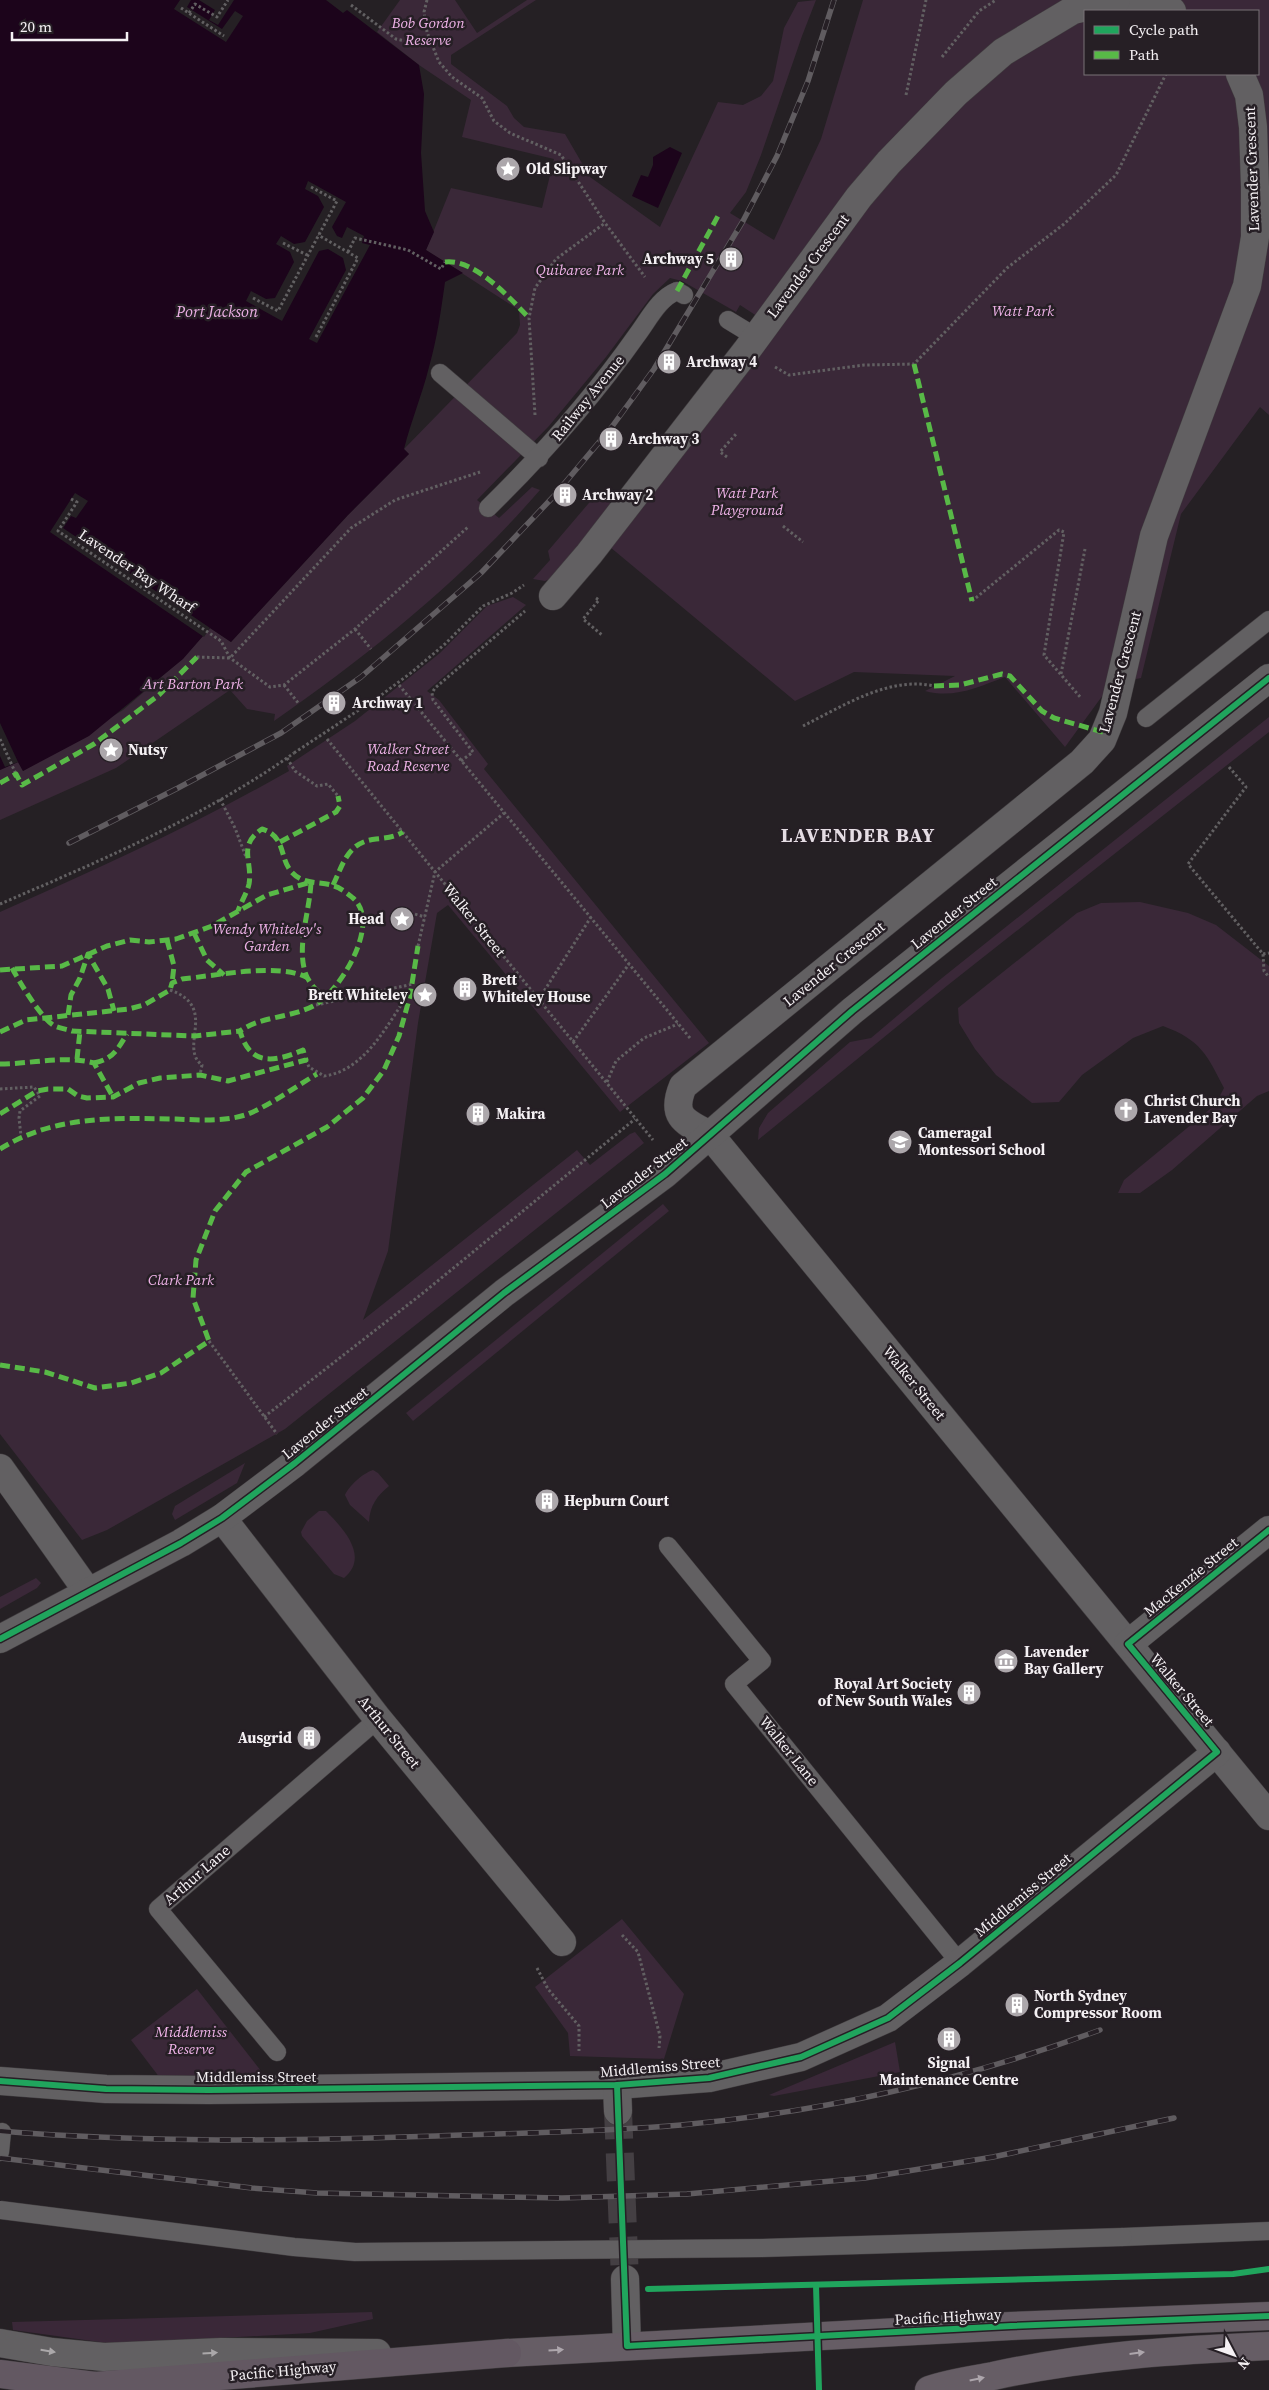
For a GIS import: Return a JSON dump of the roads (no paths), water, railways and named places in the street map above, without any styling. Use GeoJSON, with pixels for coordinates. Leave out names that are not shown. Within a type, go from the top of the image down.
{"type":"FeatureCollection","features":[{"type":"Feature","properties":{"kind":"highway","name":"Pacific Highway"},"geometry":{"type":"LineString","coordinates":[[0,2374],[99,2388],[507,2353]]}},
{"type":"Feature","properties":{"kind":"main road","name":"Pacific Highway"},"geometry":{"type":"LineString","coordinates":[[507,2353],[1010,2326],[1269,2316]]}},
{"type":"Feature","properties":{"kind":"main road"},"geometry":{"type":"LineString","coordinates":[[929,2390],[1024,2369],[1081,2359],[1154,2351],[1269,2346]]}},
{"type":"Feature","properties":{"kind":"street","name":"Lavender Crescent"},"geometry":{"type":"LineString","coordinates":[[542,601],[589,554],[752,343],[859,197],[889,162],[956,93],[1003,52],[1072,10],[1116,0]]}},
{"type":"Feature","properties":{"kind":"street"},"geometry":{"type":"LineString","coordinates":[[1133,0],[1151,3],[1169,10]]}},
{"type":"Feature","properties":{"kind":"street","name":"Lavender Crescent"},"geometry":{"type":"LineString","coordinates":[[710,1135],[685,1122],[679,1114],[677,1104],[684,1086],[1082,762],[1102,740],[1112,712],[1154,536],[1247,286],[1255,237],[1255,186],[1249,95],[1240,75]]}},
{"type":"Feature","properties":{"kind":"street","name":"Lavender Street"},"geometry":{"type":"LineString","coordinates":[[0,1639],[159,1555],[222,1518],[295,1463],[504,1293],[627,1203],[710,1135],[852,1010],[1269,678]]}},
{"type":"Feature","properties":{"kind":"street","name":"Walker Street"},"geometry":{"type":"LineString","coordinates":[[710,1135],[1269,1816]]}},
{"type":"Feature","properties":{"kind":"street"},"geometry":{"type":"LineString","coordinates":[[0,1468],[88,1592]]}},
{"type":"Feature","properties":{"kind":"street","name":"Arthur Street"},"geometry":{"type":"LineString","coordinates":[[222,1518],[378,1720],[562,1942]]}},
{"type":"Feature","properties":{"kind":"street","name":"MacKenzie Street"},"geometry":{"type":"LineString","coordinates":[[1128,1644],[1269,1530]]}},
{"type":"Feature","properties":{"kind":"street","name":"Middlemiss Street"},"geometry":{"type":"LineString","coordinates":[[0,2081],[106,2089],[617,2098],[801,2058],[888,2018],[960,1963],[1217,1752]]}},
{"type":"Feature","properties":{"kind":"street"},"geometry":{"type":"LineString","coordinates":[[625,2279],[628,2346]]}},
{"type":"Feature","properties":{"kind":"street","name":"Pacific Highway"},"geometry":{"type":"LineString","coordinates":[[0,2343],[52,2352],[104,2357],[221,2352],[507,2353]]}},
{"type":"Feature","properties":{"kind":"lane","name":"Railway Avenue"},"geometry":{"type":"LineString","coordinates":[[488,508],[539,458],[604,381],[662,300],[677,290],[684,295]]}},
{"type":"Feature","properties":{"kind":"lane"},"geometry":{"type":"LineString","coordinates":[[728,320],[752,343]]}},
{"type":"Feature","properties":{"kind":"lane"},"geometry":{"type":"LineString","coordinates":[[440,373],[539,458]]}},
{"type":"Feature","properties":{"kind":"lane"},"geometry":{"type":"LineString","coordinates":[[1146,718],[1269,620]]}},
{"type":"Feature","properties":{"kind":"lane","name":"Walker Lane"},"geometry":{"type":"LineString","coordinates":[[668,1546],[762,1661],[734,1684],[960,1963]]}},
{"type":"Feature","properties":{"kind":"lane","name":"Arthur Lane"},"geometry":{"type":"LineString","coordinates":[[277,2052],[158,1909],[378,1720]]}},
{"type":"Feature","properties":{"kind":"lane"},"geometry":{"type":"LineString","coordinates":[[0,2152],[2,2132]]}},
{"type":"Feature","properties":{"kind":"lane"},"geometry":{"type":"LineString","coordinates":[[0,2210],[294,2247],[355,2252],[752,2248],[1123,2237],[1269,2230]]}},
{"type":"Feature","properties":{"kind":"water","name":"Port Jackson"},"geometry":{"type":"Polygon","coordinates":[[[0,0],[326,0],[343,13],[347,10],[419,65],[424,94],[421,153],[425,211],[434,232],[426,250],[463,273],[445,282],[432,356],[404,449],[409,454],[348,515],[231,642],[210,628],[183,659],[89,736],[23,771],[18,762],[0,770],[0,0]]]}},
{"type":"Feature","properties":{"kind":"water"},"geometry":{"type":"Polygon","coordinates":[[[670,147],[682,153],[658,208],[632,196],[641,175],[648,177],[653,165],[653,157],[670,147]]]}},
{"type":"Feature","properties":{"kind":"tunnel"},"geometry":{"type":"LineString","coordinates":[[618,2111],[625,2279]]}},
{"type":"Feature","properties":{"kind":"railway"},"geometry":{"type":"LineString","coordinates":[[69,843],[281,733],[361,677],[481,573],[553,497],[611,428],[654,369],[743,221],[777,156],[808,81],[834,0]]}},
{"type":"Feature","properties":{"kind":"railway"},"geometry":{"type":"LineString","coordinates":[[0,2131],[109,2138],[272,2140],[559,2132],[681,2125],[788,2112],[894,2091],[998,2064],[1100,2030]]}},
{"type":"Feature","properties":{"kind":"railway"},"geometry":{"type":"LineString","coordinates":[[0,2158],[252,2188],[317,2193],[562,2198],[687,2194],[865,2178],[993,2157],[1174,2118]]}},
{"type":"Feature","properties":{"kind":"place","name":"Old Slipway"},"geometry":{"type":"Point","coordinates":[508,169]}},
{"type":"Feature","properties":{"kind":"place","name":"Archway 5"},"geometry":{"type":"Point","coordinates":[731,259]}},
{"type":"Feature","properties":{"kind":"place","name":"Archway 4"},"geometry":{"type":"Point","coordinates":[669,362]}},
{"type":"Feature","properties":{"kind":"place","name":"Archway 3"},"geometry":{"type":"Point","coordinates":[611,439]}},
{"type":"Feature","properties":{"kind":"place","name":"Archway 2"},"geometry":{"type":"Point","coordinates":[565,495]}},
{"type":"Feature","properties":{"kind":"place","name":"Archway 1"},"geometry":{"type":"Point","coordinates":[334,703]}},
{"type":"Feature","properties":{"kind":"place","name":"Nutsy"},"geometry":{"type":"Point","coordinates":[111,750]}},
{"type":"Feature","properties":{"kind":"place","name":"Head"},"geometry":{"type":"Point","coordinates":[402,919]}},
{"type":"Feature","properties":{"kind":"place","name":"Brett Whiteley House"},"geometry":{"type":"Point","coordinates":[465,989]}},
{"type":"Feature","properties":{"kind":"place","name":"Brett Whiteley"},"geometry":{"type":"Point","coordinates":[425,995]}},
{"type":"Feature","properties":{"kind":"place","name":"Christ Church Lavender Bay"},"geometry":{"type":"Point","coordinates":[1126,1110]}},
{"type":"Feature","properties":{"kind":"place","name":"Makira"},"geometry":{"type":"Point","coordinates":[478,1114]}},
{"type":"Feature","properties":{"kind":"place","name":"Cameragal Montessori School"},"geometry":{"type":"Point","coordinates":[900,1142]}},
{"type":"Feature","properties":{"kind":"place","name":"Hepburn Court"},"geometry":{"type":"Point","coordinates":[547,1501]}},
{"type":"Feature","properties":{"kind":"place","name":"Lavender Bay Gallery"},"geometry":{"type":"Point","coordinates":[1006,1661]}},
{"type":"Feature","properties":{"kind":"place","name":"Royal Art Society of New South Wales"},"geometry":{"type":"Point","coordinates":[969,1693]}},
{"type":"Feature","properties":{"kind":"place","name":"Ausgrid"},"geometry":{"type":"Point","coordinates":[309,1738]}},
{"type":"Feature","properties":{"kind":"place","name":"North Sydney Compressor Room"},"geometry":{"type":"Point","coordinates":[1017,2005]}},
{"type":"Feature","properties":{"kind":"place","name":"Signal Maintenance Centre"},"geometry":{"type":"Point","coordinates":[949,2039]}},
{"type":"Feature","properties":{"kind":"district","name":"LAVENDER BAY"},"geometry":{"type":"Point","coordinates":[858,835]}},
{"type":"Feature","properties":{"kind":"park label","name":"Bob Gordon Reserve"},"geometry":{"type":"Point","coordinates":[428,32]}},
{"type":"Feature","properties":{"kind":"park label","name":"Quibaree Park"},"geometry":{"type":"Point","coordinates":[580,270]}},
{"type":"Feature","properties":{"kind":"park label","name":"Watt Park"},"geometry":{"type":"Point","coordinates":[1023,311]}},
{"type":"Feature","properties":{"kind":"park label","name":"Watt Park Playground"},"geometry":{"type":"Point","coordinates":[747,502]}},
{"type":"Feature","properties":{"kind":"park label","name":"Art Barton Park"},"geometry":{"type":"Point","coordinates":[193,684]}},
{"type":"Feature","properties":{"kind":"park label","name":"Walker Street Road Reserve"},"geometry":{"type":"Point","coordinates":[408,758]}},
{"type":"Feature","properties":{"kind":"park label","name":"Wendy Whiteley's Garden"},"geometry":{"type":"Point","coordinates":[267,938]}},
{"type":"Feature","properties":{"kind":"park label","name":"Clark Park"},"geometry":{"type":"Point","coordinates":[181,1280]}},
{"type":"Feature","properties":{"kind":"park label","name":"Middlemiss Reserve"},"geometry":{"type":"Point","coordinates":[191,2040]}}]}
